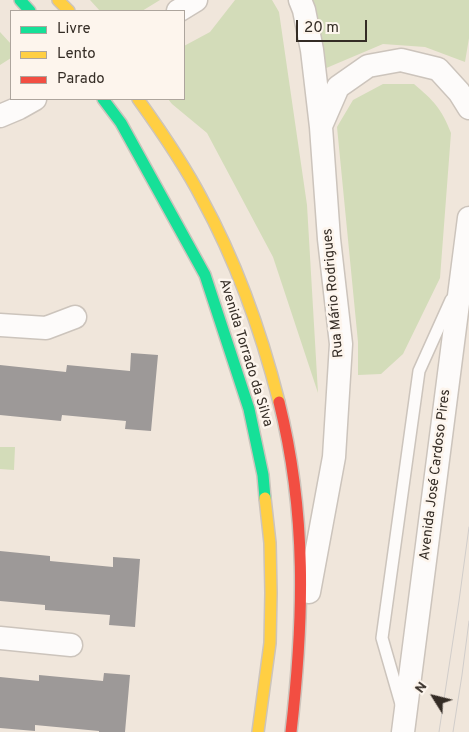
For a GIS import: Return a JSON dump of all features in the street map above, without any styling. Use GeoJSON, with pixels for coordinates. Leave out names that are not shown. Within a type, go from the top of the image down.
{"type":"FeatureCollection","features":[{"type":"Feature","properties":{"kind":"main road"},"geometry":{"type":"LineString","coordinates":[[20,0],[29,10]]}},
{"type":"Feature","properties":{"kind":"main road"},"geometry":{"type":"LineString","coordinates":[[58,0],[67,10]]}},
{"type":"Feature","properties":{"kind":"main road","name":"Avenida Torrado da Silva"},"geometry":{"type":"LineString","coordinates":[[104,100],[121,123],[205,275],[248,409],[263,475],[270,542],[270,643],[258,732]]}},
{"type":"Feature","properties":{"kind":"main road","name":"Avenida Torrado da Silva"},"geometry":{"type":"LineString","coordinates":[[139,100],[191,178],[228,251],[243,287],[269,362],[281,408],[297,504],[301,574],[296,694],[291,732]]}},
{"type":"Feature","properties":{"kind":"street"},"geometry":{"type":"LineString","coordinates":[[180,10],[196,0]]}},
{"type":"Feature","properties":{"kind":"street","name":"Rua Mário Rodrigues"},"geometry":{"type":"LineString","coordinates":[[299,645],[334,457],[341,344],[329,239],[321,127],[312,50],[304,10],[300,0]]}},
{"type":"Feature","properties":{"kind":"street"},"geometry":{"type":"LineString","coordinates":[[321,127],[338,87],[368,66],[401,60],[438,69],[459,92],[469,108]]}},
{"type":"Feature","properties":{"kind":"street"},"geometry":{"type":"LineString","coordinates":[[0,116],[33,100]]}},
{"type":"Feature","properties":{"kind":"street","name":"Avenida José Cardoso Pires"},"geometry":{"type":"LineString","coordinates":[[404,726],[469,218]]}},
{"type":"Feature","properties":{"kind":"street"},"geometry":{"type":"LineString","coordinates":[[0,326],[46,328],[75,317]]}},
{"type":"Feature","properties":{"kind":"street"},"geometry":{"type":"LineString","coordinates":[[0,638],[71,644]]}},
{"type":"Feature","properties":{"kind":"lane"},"geometry":{"type":"LineString","coordinates":[[404,726],[382,638],[419,371],[461,278]]}},
{"type":"Feature","properties":{"kind":"green space"},"geometry":{"type":"Polygon","coordinates":[[[90,0],[160,0],[144,10],[99,10],[90,0]]]}},
{"type":"Feature","properties":{"kind":"green space"},"geometry":{"type":"Polygon","coordinates":[[[235,0],[272,0],[279,12],[307,205],[318,393],[273,257],[207,133],[169,100],[185,100],[185,45],[210,32],[235,0]]]}},
{"type":"Feature","properties":{"kind":"green space"},"geometry":{"type":"Polygon","coordinates":[[[311,0],[469,0],[469,38],[465,62],[425,47],[383,44],[324,69],[311,0]]]}},
{"type":"Feature","properties":{"kind":"green space"},"geometry":{"type":"Polygon","coordinates":[[[0,32],[10,43],[10,59],[0,65],[0,32]]]}},
{"type":"Feature","properties":{"kind":"green space"},"geometry":{"type":"Polygon","coordinates":[[[383,84],[414,84],[436,105],[451,133],[440,278],[403,354],[381,374],[358,375],[358,342],[337,127],[353,100],[383,84]]]}},
{"type":"Feature","properties":{"kind":"green space"},"geometry":{"type":"Polygon","coordinates":[[[0,447],[15,447],[14,470],[0,469],[0,447]]]}},
{"type":"Feature","properties":{"kind":"building"},"geometry":{"type":"Polygon","coordinates":[[[131,353],[158,355],[151,431],[125,429],[126,421],[62,415],[61,421],[0,415],[0,365],[66,372],[67,365],[130,371],[131,353]]]}},
{"type":"Feature","properties":{"kind":"building"},"geometry":{"type":"Polygon","coordinates":[[[0,551],[50,556],[50,561],[113,567],[113,557],[140,559],[135,627],[109,625],[110,615],[45,610],[45,605],[0,601],[0,551]]]}},
{"type":"Feature","properties":{"kind":"building"},"geometry":{"type":"Polygon","coordinates":[[[104,673],[130,675],[125,732],[99,732],[35,725],[35,731],[0,728],[0,677],[39,681],[39,675],[103,681],[104,673]]]}},
{"type":"Feature","properties":{"kind":"tram line"},"geometry":{"type":"LineString","coordinates":[[439,732],[469,527]]}},
{"type":"Feature","properties":{"kind":"tram line"},"geometry":{"type":"LineString","coordinates":[[453,732],[469,621]]}},
{"type":"Feature","properties":{"kind":"traffic: fast"},"geometry":{"type":"LineString","coordinates":[[20,0],[29,10]]}},
{"type":"Feature","properties":{"kind":"traffic: fast"},"geometry":{"type":"LineString","coordinates":[[104,100],[121,123],[205,275],[249,409],[263,475],[265,498]]}},
{"type":"Feature","properties":{"kind":"traffic: slow"},"geometry":{"type":"LineString","coordinates":[[58,0],[68,10]]}},
{"type":"Feature","properties":{"kind":"traffic: slow"},"geometry":{"type":"LineString","coordinates":[[139,100],[188,173],[215,223],[256,323],[279,402]]}},
{"type":"Feature","properties":{"kind":"traffic: slow"},"geometry":{"type":"LineString","coordinates":[[258,732],[270,643],[270,543],[265,498]]}},
{"type":"Feature","properties":{"kind":"traffic: jam"},"geometry":{"type":"LineString","coordinates":[[279,402],[295,485],[299,526],[299,649],[291,732]]}}]}
